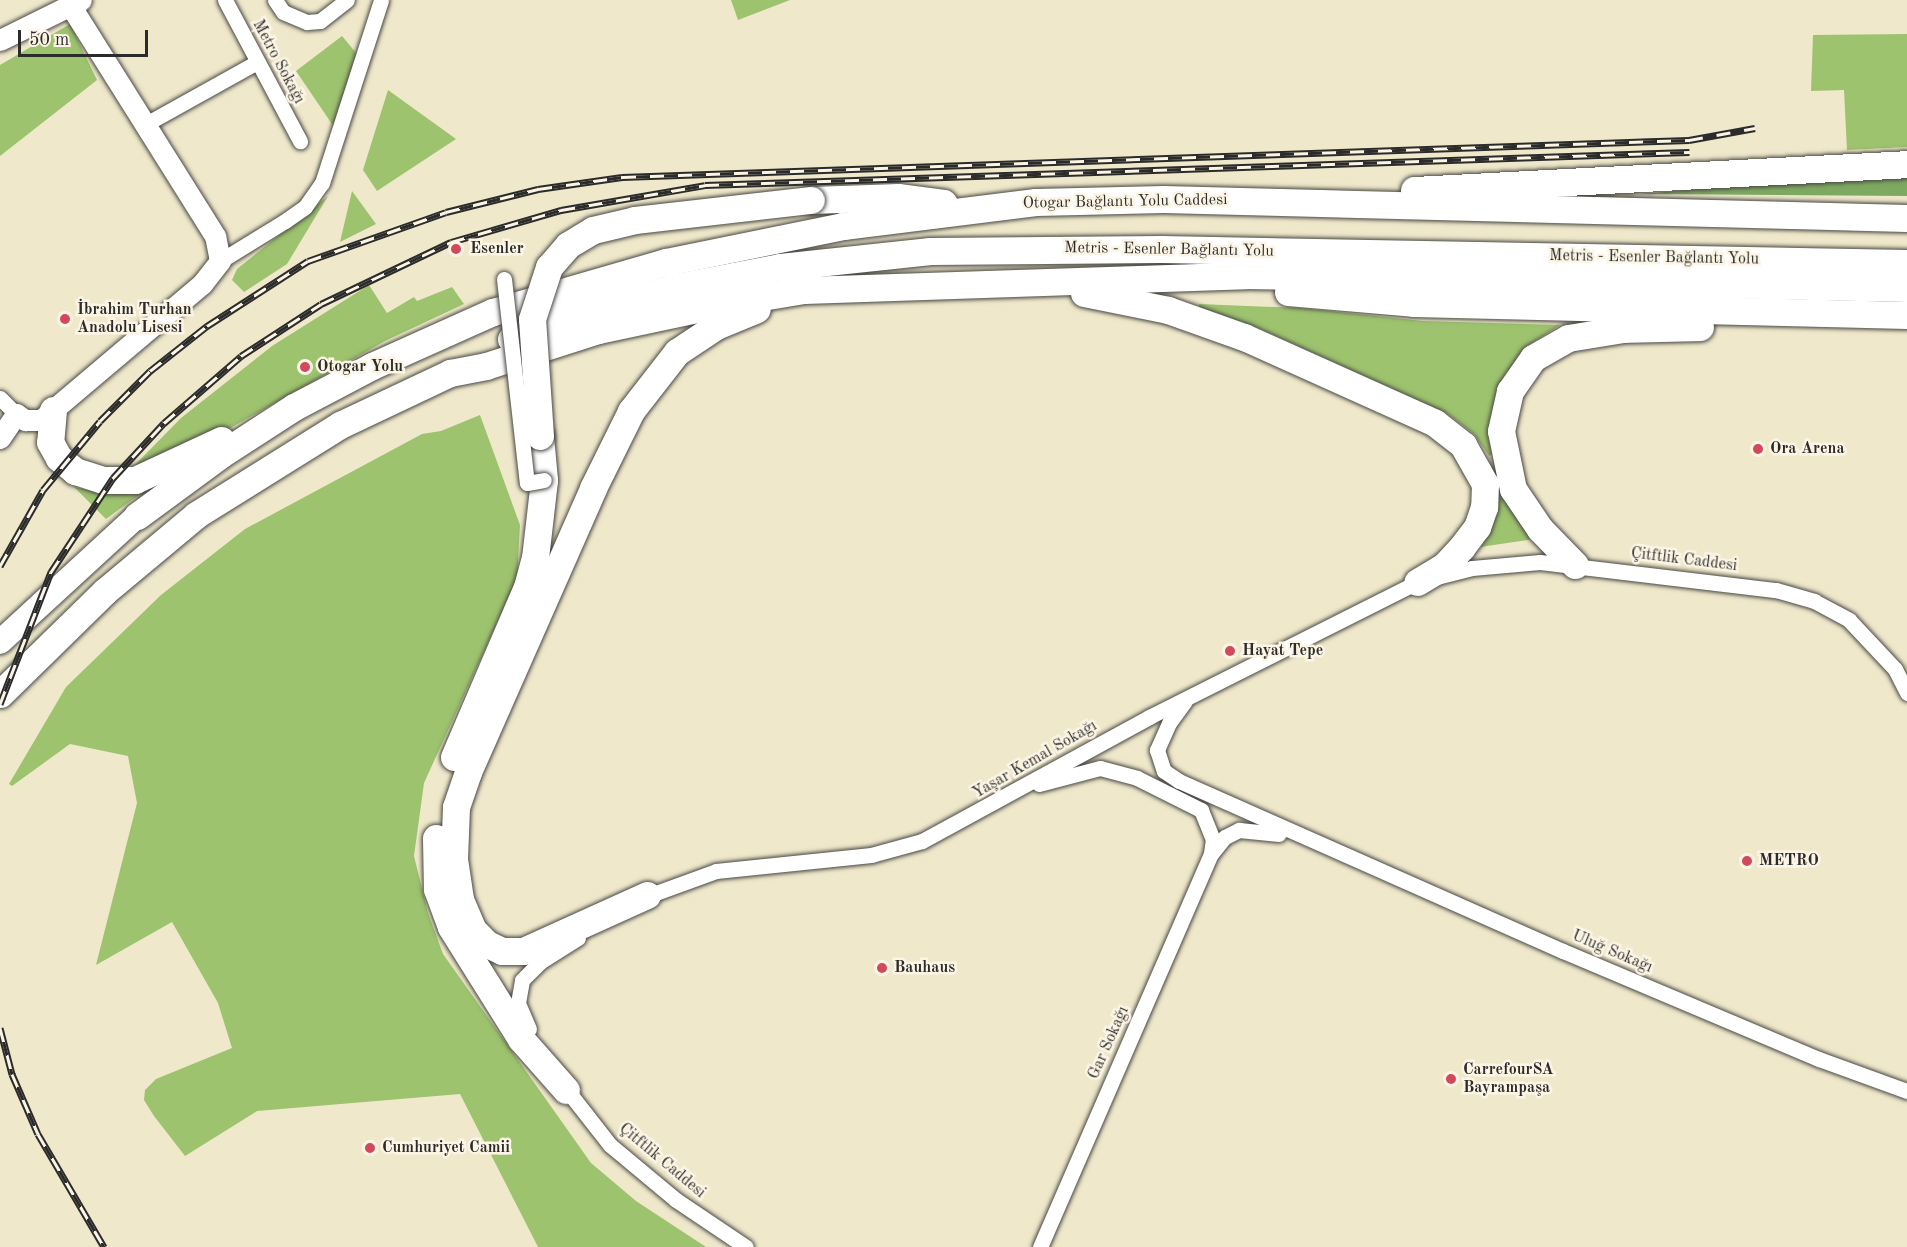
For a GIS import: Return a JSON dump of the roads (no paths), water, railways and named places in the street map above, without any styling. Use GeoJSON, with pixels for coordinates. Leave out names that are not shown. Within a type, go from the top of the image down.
{"type":"FeatureCollection","features":[{"type":"Feature","properties":{"kind":"highway"},"geometry":{"type":"LineString","coordinates":[[1287,201],[1330,192],[1449,189],[1907,164]]}},
{"type":"Feature","properties":{"kind":"highway"},"geometry":{"type":"LineString","coordinates":[[566,1090],[521,1039],[480,979],[451,927],[447,884],[456,807],[540,537],[544,480],[532,320],[537,292],[549,267],[568,245],[593,230],[635,220],[811,200],[898,196],[927,198],[963,208]]}},
{"type":"Feature","properties":{"kind":"highway","name":"Otogar Bağlantı Yolu Caddesi"},"geometry":{"type":"LineString","coordinates":[[270,422],[336,384],[442,333],[494,312],[603,278],[725,248],[963,208],[1048,201],[1287,201]]}},
{"type":"Feature","properties":{"kind":"highway"},"geometry":{"type":"LineString","coordinates":[[1287,201],[1344,206],[1907,218]]}},
{"type":"Feature","properties":{"kind":"highway","name":"Metris - Esenler Bağlantı Yolu"},"geometry":{"type":"LineString","coordinates":[[450,373],[506,342],[560,319],[676,287],[789,266],[930,251],[1150,249],[1907,263]]}},
{"type":"Feature","properties":{"kind":"highway"},"geometry":{"type":"LineString","coordinates":[[0,693],[104,592],[196,515],[340,425],[450,373],[486,366],[598,330],[720,304],[804,290],[1245,275],[1907,288]]}},
{"type":"Feature","properties":{"kind":"highway"},"geometry":{"type":"LineString","coordinates":[[1089,280],[1413,303],[1907,315]]}},
{"type":"Feature","properties":{"kind":"highway"},"geometry":{"type":"LineString","coordinates":[[1006,282],[1133,300],[1200,320],[1313,367],[1448,432],[1476,463],[1485,484],[1484,507],[1477,527],[1462,547],[1444,566],[1417,582]]}},
{"type":"Feature","properties":{"kind":"highway"},"geometry":{"type":"LineString","coordinates":[[493,694],[611,448],[652,380],[677,352],[716,326],[765,306],[835,290]]}},
{"type":"Feature","properties":{"kind":"highway"},"geometry":{"type":"LineString","coordinates":[[1575,565],[1523,506],[1513,489],[1502,448],[1504,409],[1521,372],[1533,358],[1568,338],[1623,329],[1833,329],[1907,322]]}},
{"type":"Feature","properties":{"kind":"highway"},"geometry":{"type":"LineString","coordinates":[[53,410],[50,442],[59,458],[89,477],[120,483],[270,422]]}},
{"type":"Feature","properties":{"kind":"highway"},"geometry":{"type":"LineString","coordinates":[[137,516],[270,422]]}},
{"type":"Feature","properties":{"kind":"highway"},"geometry":{"type":"LineString","coordinates":[[447,884],[473,930],[487,944],[511,952],[523,951],[647,895]]}},
{"type":"Feature","properties":{"kind":"main road"},"geometry":{"type":"LineString","coordinates":[[0,642],[137,516]]}},
{"type":"Feature","properties":{"kind":"street","name":"Metro Sokağı"},"geometry":{"type":"LineString","coordinates":[[225,0],[300,141]]}},
{"type":"Feature","properties":{"kind":"street"},"geometry":{"type":"LineString","coordinates":[[275,0],[283,12],[307,22],[320,21],[347,0]]}},
{"type":"Feature","properties":{"kind":"street"},"geometry":{"type":"LineString","coordinates":[[0,398],[16,414],[33,421],[41,420],[202,284],[220,261],[305,207],[322,183],[381,0]]}},
{"type":"Feature","properties":{"kind":"street"},"geometry":{"type":"LineString","coordinates":[[0,40],[76,2],[144,125],[215,236],[220,261]]}},
{"type":"Feature","properties":{"kind":"street"},"geometry":{"type":"LineString","coordinates":[[144,125],[257,62]]}},
{"type":"Feature","properties":{"kind":"street"},"geometry":{"type":"LineString","coordinates":[[504,279],[527,483],[544,480]]}},
{"type":"Feature","properties":{"kind":"street"},"geometry":{"type":"LineString","coordinates":[[0,438],[16,414]]}},
{"type":"Feature","properties":{"kind":"street","name":"Çitftlik Caddesi"},"geometry":{"type":"LineString","coordinates":[[1417,582],[1504,564],[1575,565],[1776,590],[1814,601],[1849,620],[1873,642],[1895,669],[1907,693]]}},
{"type":"Feature","properties":{"kind":"street","name":"Yaşar Kemal Sokağı"},"geometry":{"type":"LineString","coordinates":[[566,1090],[548,1054],[520,1013],[518,991],[522,980],[540,962],[647,895],[716,871],[891,851],[950,829],[1018,787],[1417,582]]}},
{"type":"Feature","properties":{"kind":"street"},"geometry":{"type":"LineString","coordinates":[[1185,701],[1169,723],[1157,750],[1164,771],[1326,846]]}},
{"type":"Feature","properties":{"kind":"street"},"geometry":{"type":"LineString","coordinates":[[1018,787],[1084,769],[1113,769],[1201,810],[1213,839],[1211,854]]}},
{"type":"Feature","properties":{"kind":"street"},"geometry":{"type":"LineString","coordinates":[[1211,854],[1225,837],[1249,829],[1326,846]]}},
{"type":"Feature","properties":{"kind":"street","name":"Uluğ Sokağı"},"geometry":{"type":"LineString","coordinates":[[1326,846],[1563,951],[1887,1086]]}},
{"type":"Feature","properties":{"kind":"street","name":"Gar Sokağı"},"geometry":{"type":"LineString","coordinates":[[1040,1247],[1211,854]]}},
{"type":"Feature","properties":{"kind":"street"},"geometry":{"type":"LineString","coordinates":[[1887,1086],[1907,1091]]}},
{"type":"Feature","properties":{"kind":"street"},"geometry":{"type":"LineString","coordinates":[[1887,1086],[1907,1099]]}},
{"type":"Feature","properties":{"kind":"street","name":"Çitftlik Caddesi"},"geometry":{"type":"LineString","coordinates":[[566,1090],[610,1145],[676,1200],[746,1247]]}},
{"type":"Feature","properties":{"kind":"railway"},"geometry":{"type":"LineString","coordinates":[[0,566],[43,490],[100,421],[150,371],[207,326],[308,261],[446,212],[538,189],[622,177],[1689,140],[1755,128]]}},
{"type":"Feature","properties":{"kind":"railway"},"geometry":{"type":"LineString","coordinates":[[0,704],[51,572],[113,478],[164,423],[241,356],[321,304],[451,242],[561,210],[705,185],[1689,152]]}},
{"type":"Feature","properties":{"kind":"railway"},"geometry":{"type":"LineString","coordinates":[[0,1028],[12,1074],[38,1134],[104,1247]]}},
{"type":"Feature","properties":{"kind":"place","name":"Esenler"},"geometry":{"type":"Point","coordinates":[456,249]}},
{"type":"Feature","properties":{"kind":"place","name":"İbrahim Turhan Anadolu Lisesi"},"geometry":{"type":"Point","coordinates":[65,319]}},
{"type":"Feature","properties":{"kind":"place","name":"Otogar Yolu"},"geometry":{"type":"Point","coordinates":[305,367]}},
{"type":"Feature","properties":{"kind":"place","name":"Ora Arena"},"geometry":{"type":"Point","coordinates":[1758,449]}},
{"type":"Feature","properties":{"kind":"place","name":"Hayat Tepe"},"geometry":{"type":"Point","coordinates":[1230,651]}},
{"type":"Feature","properties":{"kind":"place","name":"METRO"},"geometry":{"type":"Point","coordinates":[1747,861]}},
{"type":"Feature","properties":{"kind":"place","name":"Bauhaus"},"geometry":{"type":"Point","coordinates":[882,968]}},
{"type":"Feature","properties":{"kind":"place","name":"CarrefourSA Bayrampaşa"},"geometry":{"type":"Point","coordinates":[1451,1079]}},
{"type":"Feature","properties":{"kind":"place","name":"Cumhuriyet Camii"},"geometry":{"type":"Point","coordinates":[370,1148]}}]}
